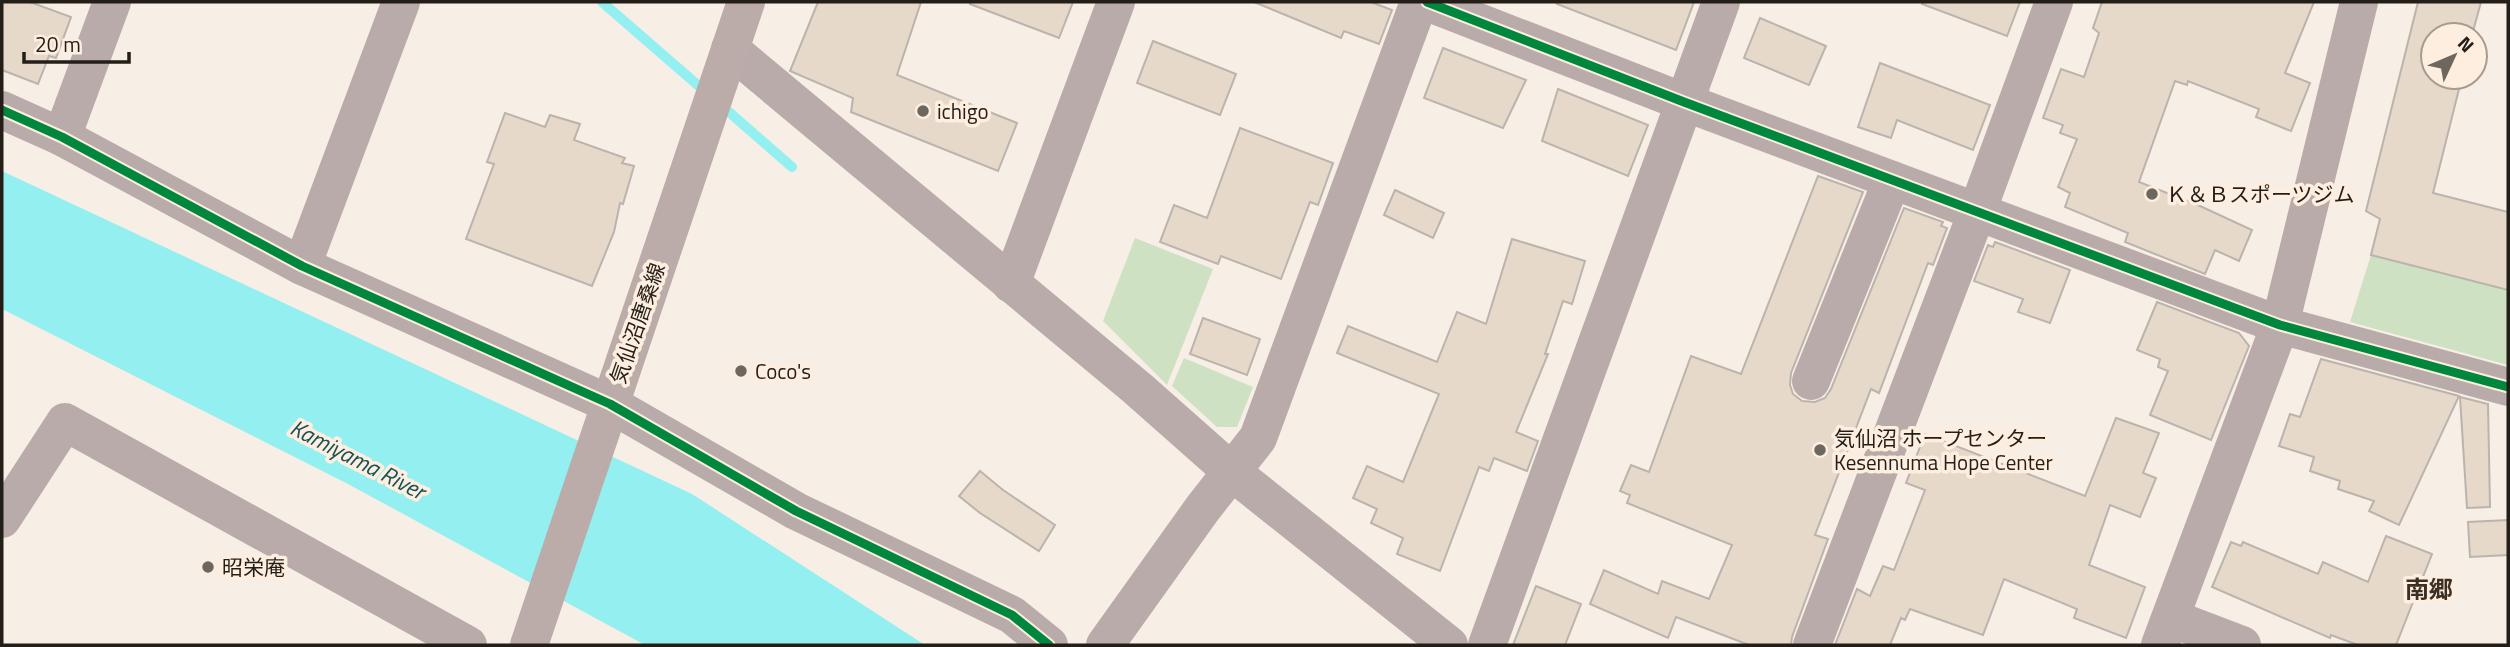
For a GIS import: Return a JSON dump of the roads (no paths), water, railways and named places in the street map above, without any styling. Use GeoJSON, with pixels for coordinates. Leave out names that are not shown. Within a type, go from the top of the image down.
{"type":"FeatureCollection","features":[{"type":"Feature","properties":{"kind":"main road","name":"気仙沼唐桑線"},"geometry":{"type":"LineString","coordinates":[[529,645],[746,2]]}},
{"type":"Feature","properties":{"kind":"street"},"geometry":{"type":"LineString","coordinates":[[62,138],[112,2]]}},
{"type":"Feature","properties":{"kind":"street"},"geometry":{"type":"LineString","coordinates":[[302,266],[401,2]]}},
{"type":"Feature","properties":{"kind":"street"},"geometry":{"type":"LineString","coordinates":[[1011,284],[1116,2]]}},
{"type":"Feature","properties":{"kind":"street"},"geometry":{"type":"LineString","coordinates":[[1105,645],[1258,438],[1419,2]]}},
{"type":"Feature","properties":{"kind":"street"},"geometry":{"type":"LineString","coordinates":[[1427,2],[1684,102],[2280,325],[2508,387]]}},
{"type":"Feature","properties":{"kind":"street"},"geometry":{"type":"LineString","coordinates":[[1487,645],[1721,2]]}},
{"type":"Feature","properties":{"kind":"street"},"geometry":{"type":"LineString","coordinates":[[1812,645],[2054,2]]}},
{"type":"Feature","properties":{"kind":"street"},"geometry":{"type":"LineString","coordinates":[[2242,645],[2166,631],[2280,325],[2359,2]]}},
{"type":"Feature","properties":{"kind":"street"},"geometry":{"type":"LineString","coordinates":[[730,50],[1137,388],[1232,472],[1449,645]]}},
{"type":"Feature","properties":{"kind":"street"},"geometry":{"type":"LineString","coordinates":[[2,110],[62,138],[302,266],[605,419],[1012,615],[1049,645]]}},
{"type":"Feature","properties":{"kind":"street"},"geometry":{"type":"LineString","coordinates":[[1811,381],[1892,180]]}},
{"type":"Feature","properties":{"kind":"street"},"geometry":{"type":"LineString","coordinates":[[2,519],[65,422],[468,645]]}},
{"type":"Feature","properties":{"kind":"water","name":"Kamiyama River"},"geometry":{"type":"Polygon","coordinates":[[[2,171],[692,494],[925,645],[645,645],[348,484],[2,309],[2,171]]]}},
{"type":"Feature","properties":{"kind":"waterway"},"geometry":{"type":"LineString","coordinates":[[602,2],[708,94]]}},
{"type":"Feature","properties":{"kind":"waterway"},"geometry":{"type":"LineString","coordinates":[[721,105],[792,167]]}},
{"type":"Feature","properties":{"kind":"place","name":"ichigo"},"geometry":{"type":"Point","coordinates":[923,111]}},
{"type":"Feature","properties":{"kind":"place","name":"Ｋ＆Ｂスポーツジム"},"geometry":{"type":"Point","coordinates":[2152,194]}},
{"type":"Feature","properties":{"kind":"place","name":"Coco's"},"geometry":{"type":"Point","coordinates":[741,371]}},
{"type":"Feature","properties":{"kind":"place","name":"気仙沼 ホープセンター Kesennuma Hope Center"},"geometry":{"type":"Point","coordinates":[1820,450]}},
{"type":"Feature","properties":{"kind":"place","name":"昭栄庵"},"geometry":{"type":"Point","coordinates":[208,567]}},
{"type":"Feature","properties":{"kind":"district","name":"南郷"},"geometry":{"type":"Point","coordinates":[2429,589]}}]}
